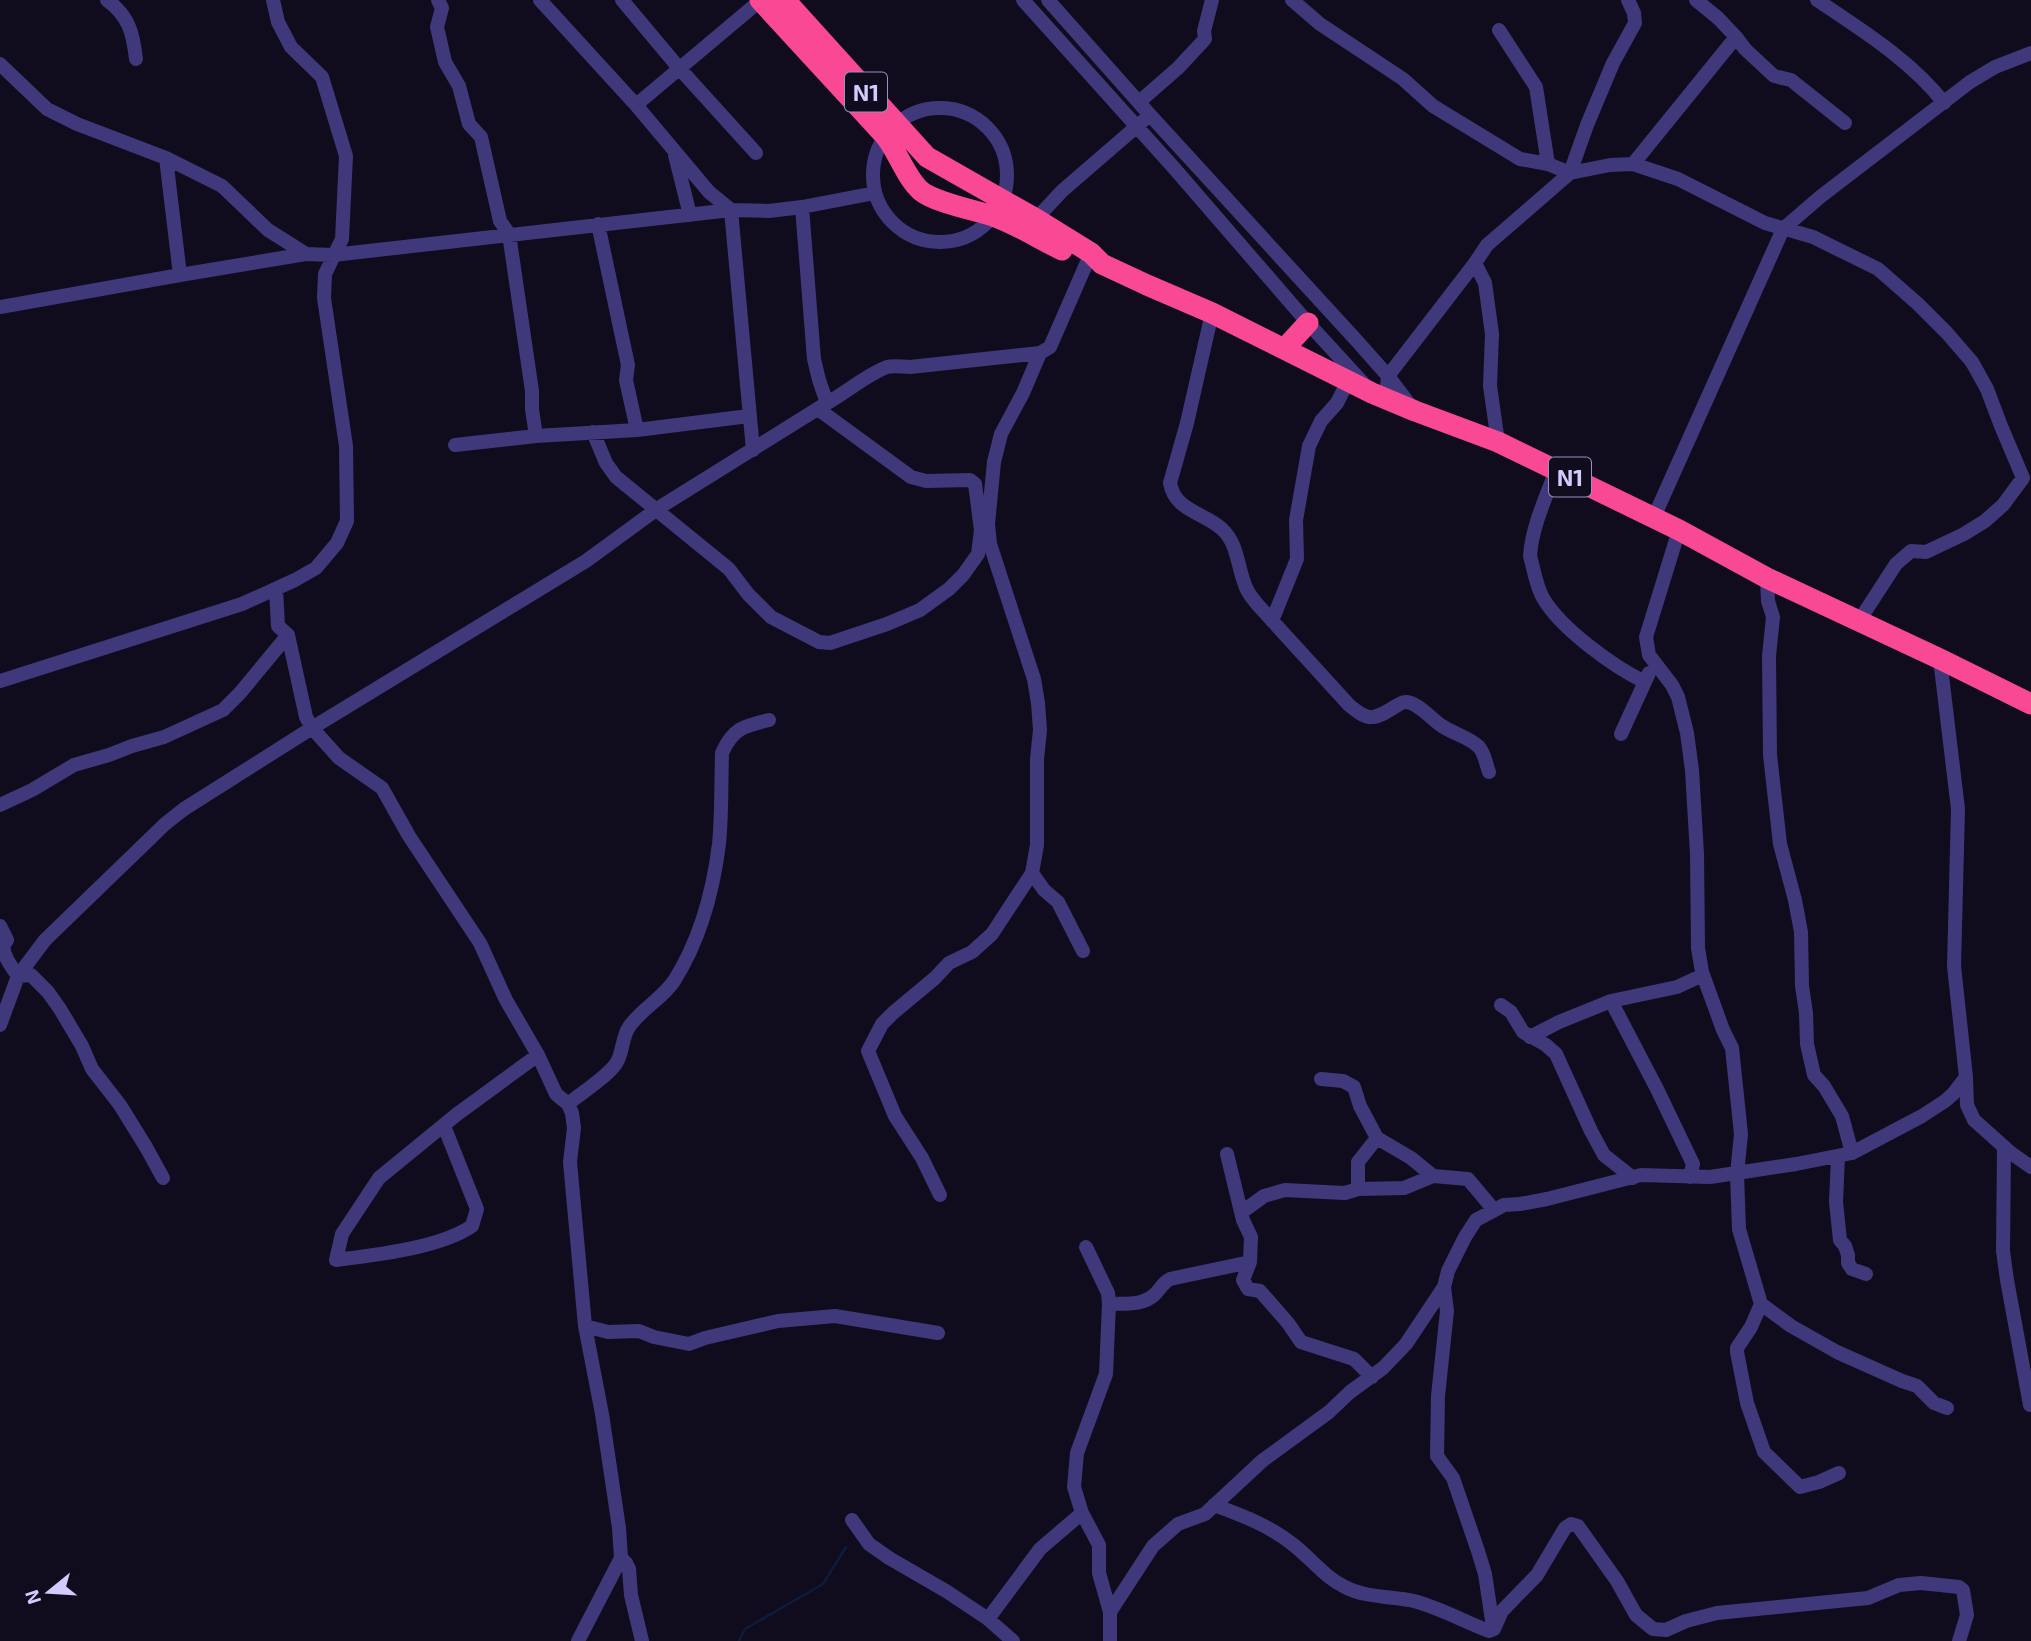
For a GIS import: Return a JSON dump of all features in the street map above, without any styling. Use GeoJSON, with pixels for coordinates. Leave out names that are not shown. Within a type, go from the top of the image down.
{"type":"FeatureCollection","features":[{"type":"Feature","properties":{"kind":"highway","name":"N1"},"geometry":{"type":"LineString","coordinates":[[760,0],[890,131],[956,175],[999,208],[1093,260],[1212,313],[1379,396],[1499,442],[1654,517],[1767,578],[2031,704]]}},
{"type":"Feature","properties":{"kind":"highway","name":"N1"},"geometry":{"type":"LineString","coordinates":[[785,0],[890,131],[910,176],[920,190],[937,199],[999,208],[1036,219],[1093,260]]}},
{"type":"Feature","properties":{"kind":"highway"},"geometry":{"type":"LineString","coordinates":[[910,176],[927,157]]}},
{"type":"Feature","properties":{"kind":"highway"},"geometry":{"type":"LineString","coordinates":[[937,199],[944,194],[956,175]]}},
{"type":"Feature","properties":{"kind":"highway"},"geometry":{"type":"LineString","coordinates":[[1285,348],[1308,323]]}},
{"type":"Feature","properties":{"kind":"street"},"geometry":{"type":"LineString","coordinates":[[107,0],[126,17],[135,46],[136,60]]}},
{"type":"Feature","properties":{"kind":"street"},"geometry":{"type":"LineString","coordinates":[[0,681],[242,604],[276,589],[316,568],[337,543],[347,520],[346,446],[324,298],[325,274],[342,239],[345,156],[322,77],[291,47],[278,22],[273,0]]}},
{"type":"Feature","properties":{"kind":"street"},"geometry":{"type":"LineString","coordinates":[[438,0],[442,8],[437,27],[445,62],[459,86],[469,124],[481,137],[500,222],[509,234],[536,436]]}},
{"type":"Feature","properties":{"kind":"street"},"geometry":{"type":"LineString","coordinates":[[540,0],[636,105],[709,192],[731,210],[754,450]]}},
{"type":"Feature","properties":{"kind":"street"},"geometry":{"type":"LineString","coordinates":[[622,0],[756,153]]}},
{"type":"Feature","properties":{"kind":"street"},"geometry":{"type":"LineString","coordinates":[[636,105],[760,0]]}},
{"type":"Feature","properties":{"kind":"street"},"geometry":{"type":"LineString","coordinates":[[1023,0],[1308,323],[1379,396],[1388,376],[1487,245],[1570,173],[1610,164],[1633,164],[1678,180],[1765,223],[1813,237],[1878,269],[1947,332],[1972,362],[1987,388],[2001,426],[2027,475],[2003,505],[1985,521],[1926,552],[1911,551],[1896,565],[1858,621]]}},
{"type":"Feature","properties":{"kind":"street"},"geometry":{"type":"LineString","coordinates":[[1048,0],[1388,376],[1415,411]]}},
{"type":"Feature","properties":{"kind":"street"},"geometry":{"type":"LineString","coordinates":[[1139,102],[1178,68],[1205,39],[1204,31],[1212,0]]}},
{"type":"Feature","properties":{"kind":"street"},"geometry":{"type":"LineString","coordinates":[[1292,0],[1320,24],[1403,79],[1433,106],[1520,159],[1548,164],[1570,173]]}},
{"type":"Feature","properties":{"kind":"street"},"geometry":{"type":"LineString","coordinates":[[1570,173],[1613,63],[1635,23],[1628,0]]}},
{"type":"Feature","properties":{"kind":"street"},"geometry":{"type":"LineString","coordinates":[[1696,0],[1774,76],[1791,80],[1845,123]]}},
{"type":"Feature","properties":{"kind":"street"},"geometry":{"type":"LineString","coordinates":[[1817,0],[1867,34],[1911,69],[1944,103]]}},
{"type":"Feature","properties":{"kind":"street"},"geometry":{"type":"LineString","coordinates":[[1499,30],[1536,87],[1548,164]]}},
{"type":"Feature","properties":{"kind":"street"},"geometry":{"type":"LineString","coordinates":[[1633,164],[1736,37]]}},
{"type":"Feature","properties":{"kind":"street"},"geometry":{"type":"LineString","coordinates":[[1069,52],[1083,40]]}},
{"type":"Feature","properties":{"kind":"street"},"geometry":{"type":"LineString","coordinates":[[1654,517],[1783,229],[1820,197],[1970,82],[2031,53]]}},
{"type":"Feature","properties":{"kind":"street"},"geometry":{"type":"LineString","coordinates":[[0,64],[47,109],[76,124],[166,158],[222,186],[268,230],[306,254]]}},
{"type":"Feature","properties":{"kind":"street"},"geometry":{"type":"LineString","coordinates":[[930,108],[960,110],[986,126],[996,138],[1007,167],[1007,182],[999,208],[984,227],[967,237],[949,242],[930,242],[911,236],[895,226],[883,211],[875,193],[873,167],[876,155],[890,131],[914,114],[930,108]]}},
{"type":"Feature","properties":{"kind":"street"},"geometry":{"type":"LineString","coordinates":[[1036,219],[1062,191],[1150,115]]}},
{"type":"Feature","properties":{"kind":"street"},"geometry":{"type":"LineString","coordinates":[[674,151],[690,215]]}},
{"type":"Feature","properties":{"kind":"street"},"geometry":{"type":"LineString","coordinates":[[1174,168],[1189,157]]}},
{"type":"Feature","properties":{"kind":"street"},"geometry":{"type":"LineString","coordinates":[[166,158],[180,275]]}},
{"type":"Feature","properties":{"kind":"street"},"geometry":{"type":"LineString","coordinates":[[0,307],[306,254],[332,255],[731,210],[769,211],[875,193]]}},
{"type":"Feature","properties":{"kind":"street"},"geometry":{"type":"LineString","coordinates":[[593,432],[606,463],[616,477],[729,569],[748,594],[771,617],[819,642],[830,643],[920,610],[963,575],[978,554],[981,530],[975,484],[962,479],[926,481],[911,477],[823,406],[814,359],[802,207]]}},
{"type":"Feature","properties":{"kind":"street"},"geometry":{"type":"LineString","coordinates":[[598,224],[628,365],[626,380],[637,430]]}},
{"type":"Feature","properties":{"kind":"street"},"geometry":{"type":"LineString","coordinates":[[0,1025],[18,975],[45,940],[167,822],[312,728],[586,561],[657,509],[889,366],[910,367],[1040,353],[1050,347],[1093,260]]}},
{"type":"Feature","properties":{"kind":"street"},"geometry":{"type":"LineString","coordinates":[[1475,263],[1485,283],[1492,334],[1490,386],[1499,442]]}},
{"type":"Feature","properties":{"kind":"street"},"geometry":{"type":"LineString","coordinates":[[1212,313],[1188,423],[1170,482],[1172,493],[1177,500],[1221,528],[1233,542],[1245,587],[1256,604],[1329,685],[1362,716],[1379,717],[1401,703],[1415,705],[1442,727],[1470,740],[1481,749],[1489,772]]}},
{"type":"Feature","properties":{"kind":"street"},"geometry":{"type":"LineString","coordinates":[[940,1195],[922,1158],[895,1116],[868,1051],[882,1024],[893,1013],[949,964],[982,945],[1032,873],[1037,845],[1037,759],[1040,730],[1038,703],[1031,670],[990,544],[988,524],[994,462],[1001,434],[1040,353]]}},
{"type":"Feature","properties":{"kind":"street"},"geometry":{"type":"LineString","coordinates":[[1272,621],[1297,559],[1296,520],[1309,446],[1321,421],[1337,403],[1348,381]]}},
{"type":"Feature","properties":{"kind":"street"},"geometry":{"type":"LineString","coordinates":[[455,445],[536,436],[637,430],[749,416]]}},
{"type":"Feature","properties":{"kind":"street"},"geometry":{"type":"LineString","coordinates":[[1556,470],[1532,536],[1530,551],[1542,597],[1573,632],[1615,666],[1645,682]]}},
{"type":"Feature","properties":{"kind":"street"},"geometry":{"type":"LineString","coordinates":[[1679,530],[1646,643],[1653,662],[1678,697],[1687,733],[1697,853],[1698,948],[1703,975],[1732,1048],[1741,1134],[1737,1174],[1739,1229],[1761,1304],[1791,1326],[1837,1352],[1917,1386],[1934,1403],[1947,1408]]}},
{"type":"Feature","properties":{"kind":"street"},"geometry":{"type":"LineString","coordinates":[[1767,578],[1768,601],[1773,617],[1769,656],[1770,755],[1780,844],[1801,932],[1807,1044],[1814,1075],[1842,1116],[1845,1154],[1836,1202],[1840,1240],[1845,1246],[1852,1269],[1866,1274]]}},
{"type":"Feature","properties":{"kind":"street"},"geometry":{"type":"LineString","coordinates":[[276,589],[278,626],[288,635],[306,717],[312,728],[339,758],[382,788],[409,836],[480,943],[506,1000],[538,1055],[556,1094],[568,1104],[573,1121],[570,1162],[585,1326],[620,1528],[621,1558],[578,1641]]}},
{"type":"Feature","properties":{"kind":"street"},"geometry":{"type":"LineString","coordinates":[[0,805],[74,765],[164,737],[223,710],[288,635]]}},
{"type":"Feature","properties":{"kind":"street"},"geometry":{"type":"LineString","coordinates":[[1940,659],[1958,809],[1954,966],[1967,1105],[1975,1120],[2031,1167]]}},
{"type":"Feature","properties":{"kind":"street"},"geometry":{"type":"LineString","coordinates":[[1621,734],[1653,662]]}},
{"type":"Feature","properties":{"kind":"street"},"geometry":{"type":"LineString","coordinates":[[568,1104],[611,1071],[620,1055],[628,1028],[673,983],[697,939],[709,897],[719,844],[722,753],[728,739],[745,725],[769,720]]}},
{"type":"Feature","properties":{"kind":"street"},"geometry":{"type":"LineString","coordinates":[[1032,873],[1044,890],[1058,902],[1083,951]]}},
{"type":"Feature","properties":{"kind":"street"},"geometry":{"type":"LineString","coordinates":[[0,926],[7,940],[3,953],[18,975]]}},
{"type":"Feature","properties":{"kind":"street"},"geometry":{"type":"LineString","coordinates":[[18,975],[31,975],[48,992],[82,1046],[92,1069],[120,1105],[163,1178]]}},
{"type":"Feature","properties":{"kind":"street"},"geometry":{"type":"LineString","coordinates":[[1530,1037],[1611,1001],[1677,987],[1703,975]]}},
{"type":"Feature","properties":{"kind":"street"},"geometry":{"type":"LineString","coordinates":[[1611,1001],[1690,1157],[1693,1164],[1689,1177]]}},
{"type":"Feature","properties":{"kind":"street"},"geometry":{"type":"LineString","coordinates":[[1501,1005],[1511,1012],[1519,1028],[1556,1054],[1604,1155],[1633,1178]]}},
{"type":"Feature","properties":{"kind":"street"},"geometry":{"type":"LineString","coordinates":[[444,1126],[477,1209],[472,1226],[460,1234],[440,1241],[336,1260],[342,1234],[379,1178],[456,1115],[538,1055]]}},
{"type":"Feature","properties":{"kind":"street"},"geometry":{"type":"LineString","coordinates":[[1110,1612],[1153,1546],[1178,1524],[1205,1514],[1262,1461],[1329,1412],[1350,1392],[1372,1377],[1406,1344],[1444,1287],[1448,1271],[1476,1220],[1508,1204],[1547,1199],[1645,1174],[1689,1177],[1737,1174],[1845,1154],[1922,1116],[1953,1094],[1966,1077]]}},
{"type":"Feature","properties":{"kind":"street"},"geometry":{"type":"LineString","coordinates":[[1321,1079],[1343,1081],[1354,1087],[1360,1106],[1377,1138],[1411,1158],[1433,1176]]}},
{"type":"Feature","properties":{"kind":"street"},"geometry":{"type":"LineString","coordinates":[[1358,1189],[1358,1162],[1377,1138]]}},
{"type":"Feature","properties":{"kind":"street"},"geometry":{"type":"LineString","coordinates":[[2004,1147],[2003,1251],[2030,1405]]}},
{"type":"Feature","properties":{"kind":"street"},"geometry":{"type":"LineString","coordinates":[[1227,1154],[1243,1220],[1251,1237],[1250,1262],[1243,1280],[1248,1289],[1260,1292],[1301,1342],[1354,1359],[1372,1377]]}},
{"type":"Feature","properties":{"kind":"street"},"geometry":{"type":"LineString","coordinates":[[1242,1212],[1264,1196],[1285,1189],[1345,1193],[1358,1189],[1404,1188],[1433,1176],[1468,1179],[1494,1210]]}},
{"type":"Feature","properties":{"kind":"street"},"geometry":{"type":"LineString","coordinates":[[1086,1247],[1108,1293],[1109,1304],[1105,1374],[1076,1458],[1074,1487],[1082,1513],[1099,1545],[1099,1573],[1110,1612],[1110,1641]]}},
{"type":"Feature","properties":{"kind":"street"},"geometry":{"type":"LineString","coordinates":[[1109,1304],[1144,1302],[1170,1279],[1250,1262]]}},
{"type":"Feature","properties":{"kind":"street"},"geometry":{"type":"LineString","coordinates":[[1444,1287],[1447,1311],[1438,1396],[1437,1456],[1453,1478],[1478,1551],[1485,1574],[1492,1633]]}},
{"type":"Feature","properties":{"kind":"street"},"geometry":{"type":"LineString","coordinates":[[1761,1304],[1737,1352],[1747,1403],[1764,1452],[1800,1487],[1839,1473]]}},
{"type":"Feature","properties":{"kind":"street"},"geometry":{"type":"LineString","coordinates":[[585,1326],[608,1332],[639,1331],[689,1344],[778,1321],[835,1316],[938,1334]]}},
{"type":"Feature","properties":{"kind":"street"},"geometry":{"type":"LineString","coordinates":[[1214,1505],[1253,1519],[1289,1541],[1313,1560],[1323,1573],[1346,1588],[1381,1597],[1415,1601],[1450,1613],[1492,1633]]}},
{"type":"Feature","properties":{"kind":"street"},"geometry":{"type":"LineString","coordinates":[[988,1619],[1040,1549],[1082,1513]]}},
{"type":"Feature","properties":{"kind":"street"},"geometry":{"type":"LineString","coordinates":[[852,1520],[869,1544],[988,1619],[1013,1641]]}},
{"type":"Feature","properties":{"kind":"street"},"geometry":{"type":"LineString","coordinates":[[1492,1633],[1502,1611],[1537,1575],[1565,1528],[1571,1524],[1578,1526],[1617,1581],[1636,1615],[1653,1629],[1665,1630],[1717,1613],[1868,1598],[1899,1585],[1921,1583],[1959,1587],[1963,1590],[1967,1615],[1959,1641]]}},
{"type":"Feature","properties":{"kind":"street"},"geometry":{"type":"LineString","coordinates":[[621,1558],[629,1569],[631,1595],[642,1641]]}},
{"type":"Feature","properties":{"kind":"waterway"},"geometry":{"type":"LineString","coordinates":[[739,1641],[745,1629],[823,1584],[846,1547]]}}]}
